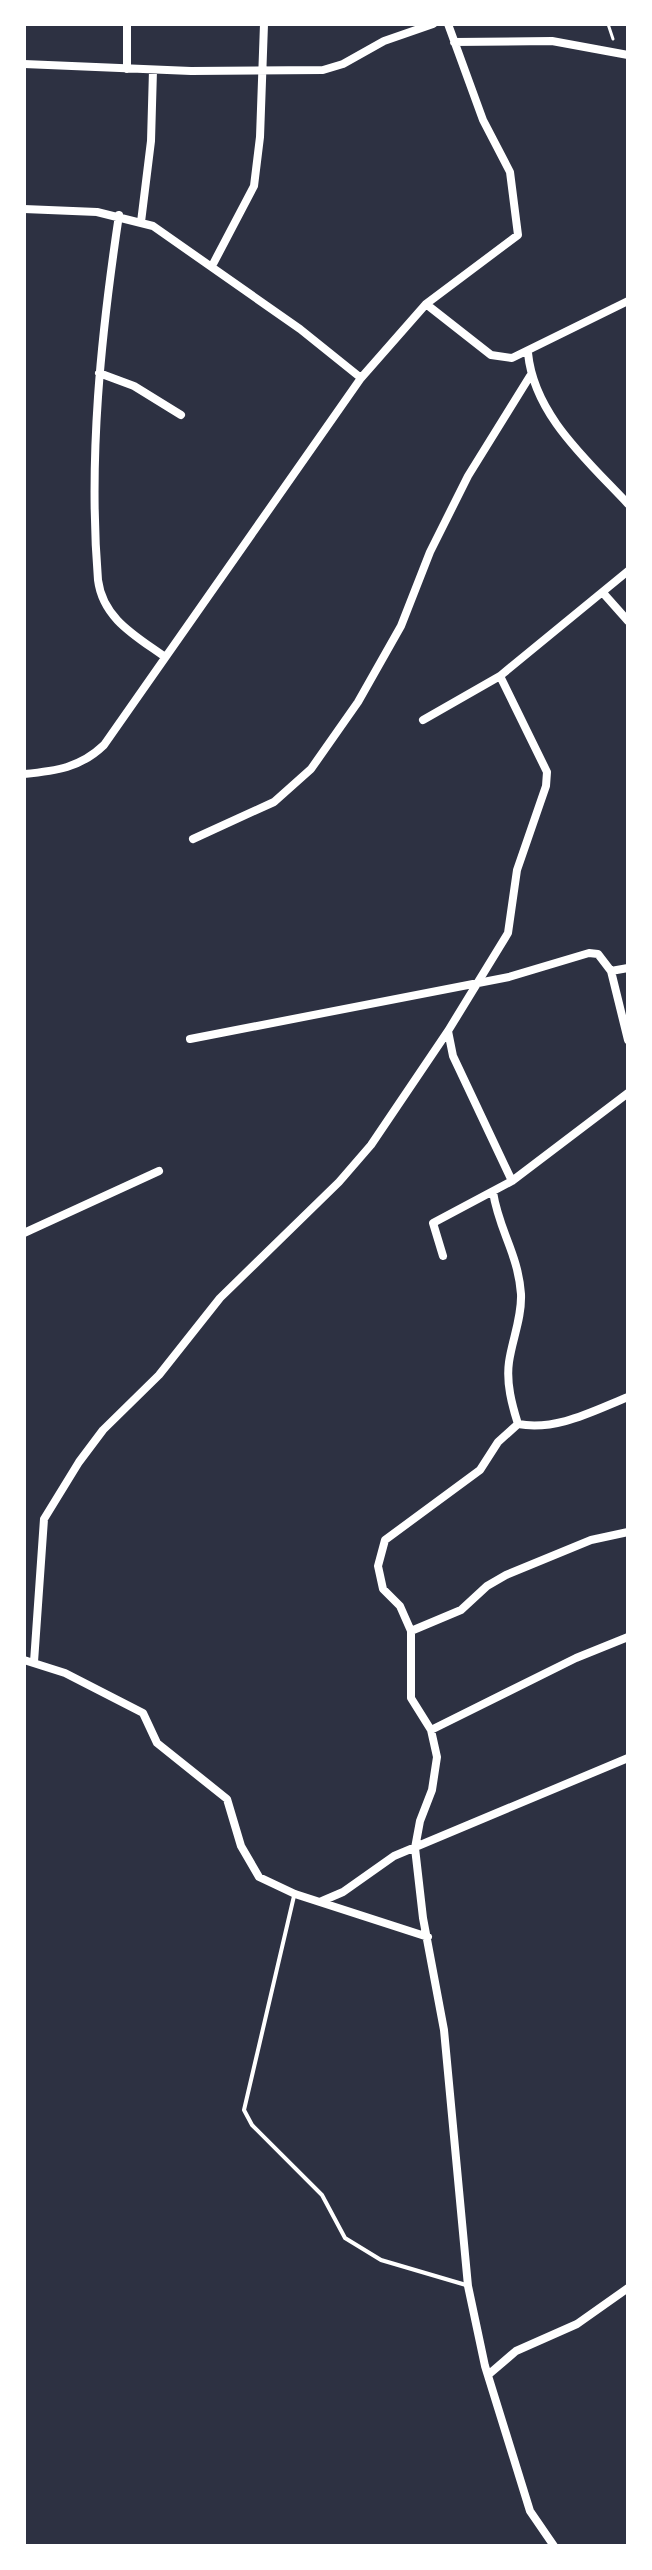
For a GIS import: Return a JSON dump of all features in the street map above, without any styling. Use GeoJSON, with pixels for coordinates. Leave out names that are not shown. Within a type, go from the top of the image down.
{"type":"FeatureCollection","features":[{"type":"Feature","properties":{"kind":"street"},"geometry":{"type":"LineString","coordinates":[[127,24],[127,69]]}},
{"type":"Feature","properties":{"kind":"street"},"geometry":{"type":"LineString","coordinates":[[212,266],[254,186],[260,137],[264,24]]}},
{"type":"Feature","properties":{"kind":"street"},"geometry":{"type":"LineString","coordinates":[[24,64],[153,70],[331,69],[384,41],[433,24]]}},
{"type":"Feature","properties":{"kind":"street"},"geometry":{"type":"LineString","coordinates":[[24,774],[71,768],[94,755],[126,716],[361,378],[426,304],[518,235],[510,172],[483,120],[448,24]]}},
{"type":"Feature","properties":{"kind":"street"},"geometry":{"type":"LineString","coordinates":[[454,42],[552,41],[628,55]]}},
{"type":"Feature","properties":{"kind":"street"},"geometry":{"type":"LineString","coordinates":[[141,222],[150,155],[153,70]]}},
{"type":"Feature","properties":{"kind":"street"},"geometry":{"type":"LineString","coordinates":[[24,209],[119,215],[141,222],[212,266],[361,378]]}},
{"type":"Feature","properties":{"kind":"street"},"geometry":{"type":"LineString","coordinates":[[119,215],[99,373],[96,530],[100,593],[115,619],[165,657]]}},
{"type":"Feature","properties":{"kind":"street"},"geometry":{"type":"LineString","coordinates":[[426,304],[491,355],[512,358],[528,353],[628,301]]}},
{"type":"Feature","properties":{"kind":"street"},"geometry":{"type":"LineString","coordinates":[[528,353],[530,376],[549,415],[628,504]]}},
{"type":"Feature","properties":{"kind":"street"},"geometry":{"type":"LineString","coordinates":[[99,373],[134,386],[181,415]]}},
{"type":"Feature","properties":{"kind":"street"},"geometry":{"type":"LineString","coordinates":[[193,839],[274,802],[311,769],[358,702],[401,626],[430,552],[468,476],[530,376]]}},
{"type":"Feature","properties":{"kind":"street"},"geometry":{"type":"LineString","coordinates":[[423,720],[500,676],[604,594],[628,571]]}},
{"type":"Feature","properties":{"kind":"street"},"geometry":{"type":"LineString","coordinates":[[604,594],[628,621]]}},
{"type":"Feature","properties":{"kind":"street"},"geometry":{"type":"LineString","coordinates":[[428,1937],[295,1894],[259,1877],[241,1846],[227,1799],[163,1749],[149,1731],[143,1713],[93,1685],[29,1661],[44,1519],[79,1462],[103,1430],[159,1375],[220,1298],[339,1182],[371,1145],[448,1031],[508,933],[517,870],[546,786],[547,772],[500,676]]}},
{"type":"Feature","properties":{"kind":"street"},"geometry":{"type":"LineString","coordinates":[[190,1039],[437,989],[476,984],[589,953],[598,954],[611,971],[628,1040]]}},
{"type":"Feature","properties":{"kind":"street"},"geometry":{"type":"LineString","coordinates":[[611,971],[628,968]]}},
{"type":"Feature","properties":{"kind":"street"},"geometry":{"type":"LineString","coordinates":[[448,1031],[453,1056],[512,1181]]}},
{"type":"Feature","properties":{"kind":"street"},"geometry":{"type":"LineString","coordinates":[[443,1256],[433,1223],[512,1181],[628,1093]]}},
{"type":"Feature","properties":{"kind":"street"},"geometry":{"type":"LineString","coordinates":[[24,1233],[159,1171]]}},
{"type":"Feature","properties":{"kind":"street"},"geometry":{"type":"LineString","coordinates":[[493,1192],[496,1210],[518,1262],[521,1299],[509,1364],[511,1403],[518,1424]]}},
{"type":"Feature","properties":{"kind":"street"},"geometry":{"type":"LineString","coordinates":[[518,1424],[534,1427],[568,1421],[628,1397]]}},
{"type":"Feature","properties":{"kind":"street"},"geometry":{"type":"LineString","coordinates":[[518,1424],[498,1442],[480,1470],[385,1540],[378,1566],[383,1589],[400,1606],[411,1631],[411,1698],[431,1730],[435,1768],[415,1848],[444,2030],[468,2286],[488,2375],[530,2511],[554,2546]]}},
{"type":"Feature","properties":{"kind":"street"},"geometry":{"type":"LineString","coordinates":[[411,1631],[461,1610],[487,1586],[506,1575],[591,1540],[628,1532]]}},
{"type":"Feature","properties":{"kind":"street"},"geometry":{"type":"LineString","coordinates":[[431,1730],[576,1658],[628,1637]]}},
{"type":"Feature","properties":{"kind":"street"},"geometry":{"type":"LineString","coordinates":[[321,1901],[343,1892],[394,1856],[628,1758]]}},
{"type":"Feature","properties":{"kind":"street"},"geometry":{"type":"LineString","coordinates":[[488,2375],[516,2351],[577,2324],[628,2288]]}},
{"type":"Feature","properties":{"kind":"lane"},"geometry":{"type":"LineString","coordinates":[[295,1894],[244,2110],[252,2125],[322,2195],[345,2238],[381,2260],[468,2286]]}}]}
